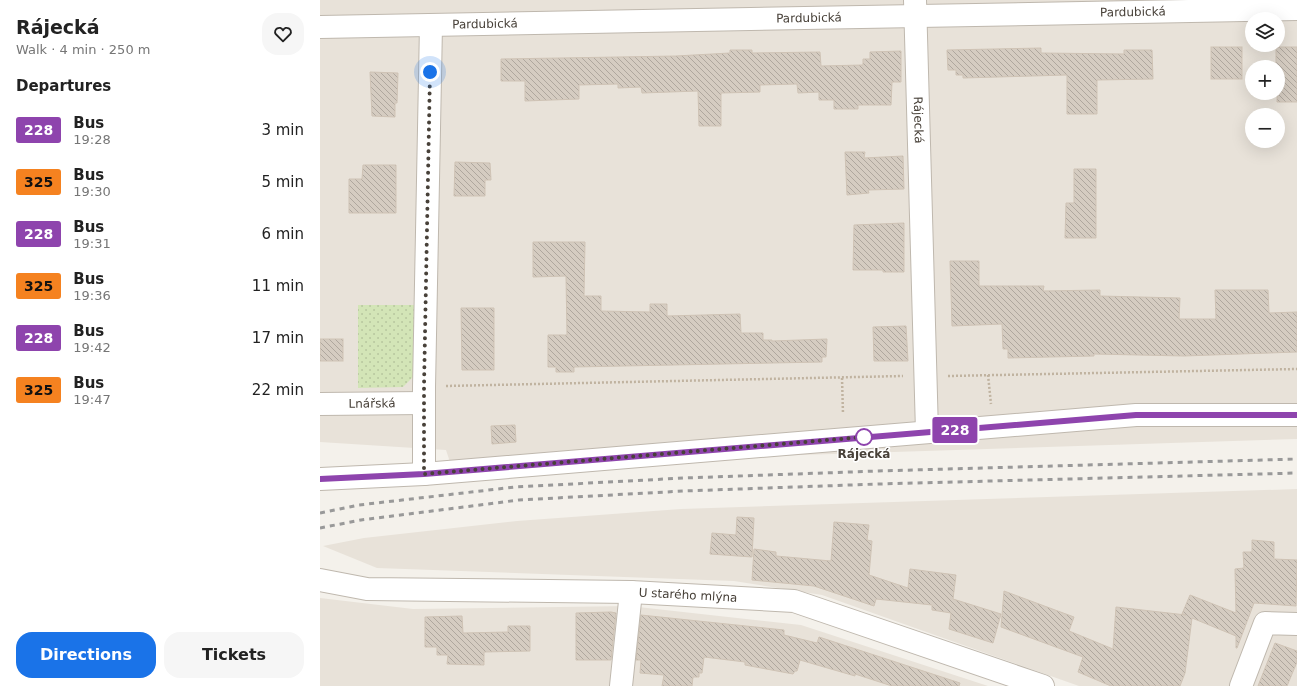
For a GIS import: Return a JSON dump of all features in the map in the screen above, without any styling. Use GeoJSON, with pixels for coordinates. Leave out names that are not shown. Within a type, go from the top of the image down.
{"type":"FeatureCollection","features":[{"type":"Feature","properties":{"kind":"street","name":"Pardubická"},"geometry":{"type":"LineString","coordinates":[[320,27],[431,25],[915,8],[1297,8]]}},
{"type":"Feature","properties":{"kind":"street","name":"Rájecká"},"geometry":{"type":"LineString","coordinates":[[915,8],[927,432]]}},
{"type":"Feature","properties":{"kind":"street"},"geometry":{"type":"LineString","coordinates":[[424,474],[424,395],[431,25]]}},
{"type":"Feature","properties":{"kind":"street","name":"Lnářská"},"geometry":{"type":"LineString","coordinates":[[320,404],[424,395]]}},
{"type":"Feature","properties":{"kind":"street"},"geometry":{"type":"LineString","coordinates":[[320,479],[424,474],[1136,415],[1297,415]]}},
{"type":"Feature","properties":{"kind":"street","name":"U starého mlýna"},"geometry":{"type":"LineString","coordinates":[[320,580],[367,589],[631,592],[794,601],[1043,686]]}},
{"type":"Feature","properties":{"kind":"street"},"geometry":{"type":"LineString","coordinates":[[621,686],[631,592]]}},
{"type":"Feature","properties":{"kind":"street"},"geometry":{"type":"LineString","coordinates":[[1241,686],[1265,623],[1297,624]]}},
{"type":"Feature","properties":{"kind":"path"},"geometry":{"type":"LineString","coordinates":[[424,395],[842,378],[1297,369]]}},
{"type":"Feature","properties":{"kind":"path"},"geometry":{"type":"LineString","coordinates":[[988,375],[993,428]]}},
{"type":"Feature","properties":{"kind":"path"},"geometry":{"type":"LineString","coordinates":[[842,378],[843,414]]}},
{"type":"Feature","properties":{"kind":"shaded area"},"geometry":{"type":"Polygon","coordinates":[[[320,0],[1297,0],[1297,439],[678,459],[455,477],[446,450],[320,442],[320,0]]]}},
{"type":"Feature","properties":{"kind":"shaded area"},"geometry":{"type":"Polygon","coordinates":[[[1297,489],[1297,686],[1079,686],[822,595],[734,581],[377,568],[323,546],[364,538],[517,521],[681,509],[1297,489]]]}},
{"type":"Feature","properties":{"kind":"shaded area"},"geometry":{"type":"Polygon","coordinates":[[[320,598],[413,609],[629,606],[801,625],[988,686],[320,686],[320,598]]]}},
{"type":"Feature","properties":{"kind":"green space"},"geometry":{"type":"Polygon","coordinates":[[[358,305],[414,305],[414,376],[403,387],[358,388],[358,305]]]}},
{"type":"Feature","properties":{"kind":"building"},"geometry":{"type":"Polygon","coordinates":[[[1211,47],[1242,47],[1242,79],[1211,79],[1211,47]]]}},
{"type":"Feature","properties":{"kind":"building"},"geometry":{"type":"Polygon","coordinates":[[[1285,47],[1297,47],[1297,102],[1277,102],[1277,100],[1285,100],[1285,60],[1276,60],[1276,52],[1285,52],[1285,47]]]}},
{"type":"Feature","properties":{"kind":"building"},"geometry":{"type":"Polygon","coordinates":[[[1041,48],[1041,53],[1124,54],[1124,50],[1152,50],[1153,79],[1097,80],[1097,114],[1067,114],[1067,75],[963,78],[963,75],[956,75],[956,70],[948,70],[947,50],[1041,48]]]}},
{"type":"Feature","properties":{"kind":"building"},"geometry":{"type":"Polygon","coordinates":[[[730,50],[752,50],[752,53],[820,52],[821,66],[863,65],[863,59],[870,59],[870,52],[901,51],[901,82],[892,82],[891,105],[858,105],[858,109],[834,109],[834,100],[819,100],[819,92],[798,93],[797,84],[760,85],[760,92],[721,93],[721,126],[699,126],[698,91],[642,93],[641,87],[618,88],[618,84],[579,85],[579,99],[525,101],[525,81],[501,81],[501,59],[676,56],[730,53],[730,50]]]}},
{"type":"Feature","properties":{"kind":"building"},"geometry":{"type":"Polygon","coordinates":[[[370,72],[398,73],[395,117],[372,116],[370,72]]]}},
{"type":"Feature","properties":{"kind":"building"},"geometry":{"type":"Polygon","coordinates":[[[845,152],[865,152],[864,158],[903,156],[904,189],[868,190],[869,193],[847,195],[845,152]]]}},
{"type":"Feature","properties":{"kind":"building"},"geometry":{"type":"Polygon","coordinates":[[[455,162],[490,163],[491,180],[485,180],[485,196],[454,196],[455,162]]]}},
{"type":"Feature","properties":{"kind":"building"},"geometry":{"type":"Polygon","coordinates":[[[363,165],[396,165],[396,213],[349,213],[349,179],[362,179],[363,165]]]}},
{"type":"Feature","properties":{"kind":"building"},"geometry":{"type":"Polygon","coordinates":[[[1074,169],[1096,169],[1096,238],[1065,238],[1066,203],[1074,203],[1074,169]]]}},
{"type":"Feature","properties":{"kind":"building"},"geometry":{"type":"Polygon","coordinates":[[[904,223],[904,272],[853,270],[854,225],[904,223]]]}},
{"type":"Feature","properties":{"kind":"building"},"geometry":{"type":"Polygon","coordinates":[[[533,242],[585,242],[584,296],[601,296],[601,311],[650,312],[650,304],[667,304],[667,316],[740,314],[741,333],[763,333],[763,340],[827,339],[826,357],[822,357],[822,362],[574,367],[574,372],[556,372],[556,367],[548,367],[548,335],[567,335],[566,276],[533,277],[533,242]]]}},
{"type":"Feature","properties":{"kind":"building"},"geometry":{"type":"Polygon","coordinates":[[[950,261],[979,261],[979,286],[1044,286],[1043,291],[1100,290],[1100,296],[1180,298],[1179,319],[1216,319],[1215,290],[1268,290],[1269,313],[1297,312],[1297,352],[1184,356],[1094,354],[1094,356],[1008,358],[1008,349],[1003,349],[1002,324],[952,326],[950,261]]]}},
{"type":"Feature","properties":{"kind":"building"},"geometry":{"type":"Polygon","coordinates":[[[461,308],[494,308],[494,370],[462,370],[461,308]]]}},
{"type":"Feature","properties":{"kind":"building"},"geometry":{"type":"Polygon","coordinates":[[[906,326],[908,361],[874,361],[873,327],[906,326]]]}},
{"type":"Feature","properties":{"kind":"building"},"geometry":{"type":"Polygon","coordinates":[[[320,339],[343,339],[343,361],[320,361],[320,339]]]}},
{"type":"Feature","properties":{"kind":"building"},"geometry":{"type":"Polygon","coordinates":[[[515,425],[516,442],[492,444],[491,426],[515,425]]]}},
{"type":"Feature","properties":{"kind":"building"},"geometry":{"type":"Polygon","coordinates":[[[737,517],[754,518],[752,557],[710,554],[712,533],[736,535],[737,517]]]}},
{"type":"Feature","properties":{"kind":"building"},"geometry":{"type":"Polygon","coordinates":[[[834,522],[869,525],[867,540],[872,541],[869,575],[908,588],[910,569],[956,575],[953,599],[1001,614],[993,643],[949,629],[951,613],[932,610],[932,605],[876,599],[874,606],[814,586],[752,580],[754,549],[776,552],[776,556],[831,561],[834,522]]]}},
{"type":"Feature","properties":{"kind":"building"},"geometry":{"type":"Polygon","coordinates":[[[1252,540],[1274,542],[1274,559],[1297,560],[1296,606],[1254,603],[1237,648],[1236,636],[1192,618],[1185,673],[1180,686],[1111,686],[1078,672],[1083,657],[1001,627],[1004,591],[1074,617],[1069,631],[1113,649],[1116,607],[1186,615],[1182,614],[1190,595],[1236,613],[1235,569],[1244,568],[1243,552],[1252,552],[1252,540]]]}},
{"type":"Feature","properties":{"kind":"building"},"geometry":{"type":"Polygon","coordinates":[[[576,613],[616,613],[611,660],[576,660],[576,613]]]}},
{"type":"Feature","properties":{"kind":"building"},"geometry":{"type":"Polygon","coordinates":[[[641,615],[784,630],[784,635],[817,643],[819,637],[960,683],[959,686],[892,686],[855,674],[855,676],[800,660],[797,671],[793,674],[745,665],[745,662],[704,657],[702,673],[699,673],[699,677],[693,677],[692,686],[662,686],[664,675],[640,673],[641,660],[636,660],[641,615]]]}},
{"type":"Feature","properties":{"kind":"building"},"geometry":{"type":"Polygon","coordinates":[[[462,616],[463,633],[508,632],[508,626],[530,626],[530,651],[484,652],[484,665],[447,664],[448,655],[437,655],[437,647],[425,647],[425,617],[462,616]]]}},
{"type":"Feature","properties":{"kind":"building"},"geometry":{"type":"Polygon","coordinates":[[[1275,643],[1297,651],[1297,662],[1287,686],[1258,686],[1275,643]]]}},
{"type":"Feature","properties":{"kind":"railway"},"geometry":{"type":"LineString","coordinates":[[320,513],[359,505],[515,487],[684,478],[878,471],[1297,459]]}},
{"type":"Feature","properties":{"kind":"railway"},"geometry":{"type":"LineString","coordinates":[[320,528],[361,520],[519,500],[684,491],[878,484],[1297,473]]}},
{"type":"Feature","properties":{"kind":"bus line","name":"228"},"geometry":{"type":"LineString","coordinates":[[320,479],[424,474],[1136,415],[1297,415]]}},
{"type":"Feature","properties":{"kind":"place","name":"Rájecká"},"geometry":{"type":"Point","coordinates":[864,437]}},
{"type":"Feature","properties":{"kind":"route"},"geometry":{"type":"LineString","coordinates":[[430,72],[424,387],[424,474],[864,437]]}}]}
